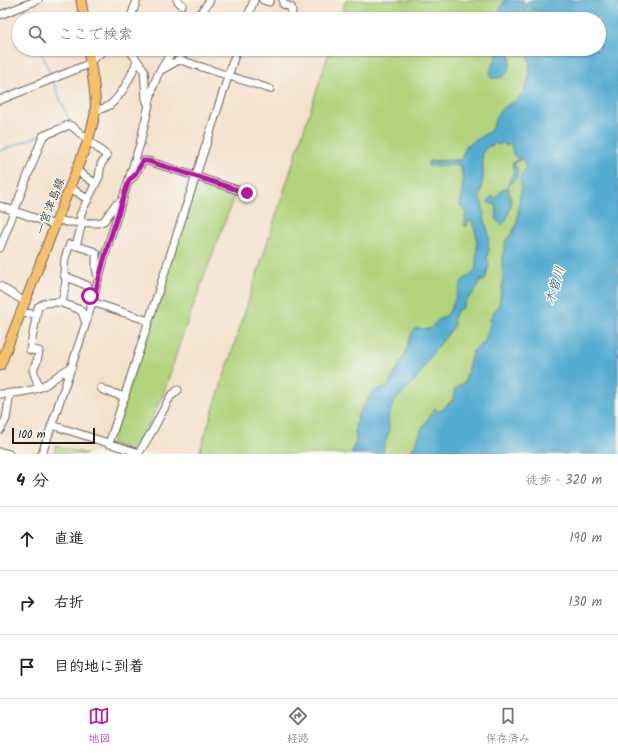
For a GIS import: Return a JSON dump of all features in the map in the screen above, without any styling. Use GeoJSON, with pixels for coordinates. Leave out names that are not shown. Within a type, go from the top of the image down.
{"type":"FeatureCollection","features":[{"type":"Feature","properties":{"kind":"main road"},"geometry":{"type":"LineString","coordinates":[[81,0],[83,12]]}},
{"type":"Feature","properties":{"kind":"main road","name":"一宮津島線"},"geometry":{"type":"LineString","coordinates":[[0,366],[94,122],[95,111],[89,56]]}},
{"type":"Feature","properties":{"kind":"street"},"geometry":{"type":"LineString","coordinates":[[0,15],[38,0]]}},
{"type":"Feature","properties":{"kind":"street"},"geometry":{"type":"LineString","coordinates":[[133,12],[137,0]]}},
{"type":"Feature","properties":{"kind":"street"},"geometry":{"type":"LineString","coordinates":[[202,12],[210,0]]}},
{"type":"Feature","properties":{"kind":"street"},"geometry":{"type":"LineString","coordinates":[[250,12],[254,0]]}},
{"type":"Feature","properties":{"kind":"street"},"geometry":{"type":"LineString","coordinates":[[263,0],[269,2],[270,0]]}},
{"type":"Feature","properties":{"kind":"street"},"geometry":{"type":"LineString","coordinates":[[283,0],[283,4],[291,7],[292,12]]}},
{"type":"Feature","properties":{"kind":"street"},"geometry":{"type":"LineString","coordinates":[[0,100],[84,66],[97,56]]}},
{"type":"Feature","properties":{"kind":"street"},"geometry":{"type":"LineString","coordinates":[[134,56],[145,73],[146,98],[148,106]]}},
{"type":"Feature","properties":{"kind":"street"},"geometry":{"type":"LineString","coordinates":[[42,454],[86,323],[98,279],[140,144],[153,87],[159,71],[169,56]]}},
{"type":"Feature","properties":{"kind":"street"},"geometry":{"type":"LineString","coordinates":[[110,444],[235,56]]}},
{"type":"Feature","properties":{"kind":"street"},"geometry":{"type":"LineString","coordinates":[[159,71],[179,60],[270,89]]}},
{"type":"Feature","properties":{"kind":"street"},"geometry":{"type":"LineString","coordinates":[[95,111],[110,106],[118,96],[137,61]]}},
{"type":"Feature","properties":{"kind":"street"},"geometry":{"type":"LineString","coordinates":[[0,248],[43,136],[69,125],[107,156],[101,164],[99,177],[96,184],[84,200],[80,215],[82,223],[76,246]]}},
{"type":"Feature","properties":{"kind":"street"},"geometry":{"type":"LineString","coordinates":[[129,180],[134,176],[143,161],[148,161],[247,193]]}},
{"type":"Feature","properties":{"kind":"street"},"geometry":{"type":"LineString","coordinates":[[76,170],[96,184]]}},
{"type":"Feature","properties":{"kind":"street"},"geometry":{"type":"LineString","coordinates":[[70,186],[84,200]]}},
{"type":"Feature","properties":{"kind":"street"},"geometry":{"type":"LineString","coordinates":[[0,206],[56,222],[98,223],[104,220],[115,205],[123,200]]}},
{"type":"Feature","properties":{"kind":"street"},"geometry":{"type":"LineString","coordinates":[[62,303],[66,281],[64,273],[65,264],[70,244],[96,253],[98,279]]}},
{"type":"Feature","properties":{"kind":"street"},"geometry":{"type":"LineString","coordinates":[[65,276],[88,286],[92,301]]}},
{"type":"Feature","properties":{"kind":"street"},"geometry":{"type":"LineString","coordinates":[[0,286],[25,302]]}},
{"type":"Feature","properties":{"kind":"street"},"geometry":{"type":"LineString","coordinates":[[92,301],[149,321]]}},
{"type":"Feature","properties":{"kind":"street"},"geometry":{"type":"LineString","coordinates":[[39,387],[33,370],[38,361],[39,351],[30,350],[38,307],[41,304],[62,303],[82,312],[86,323]]}},
{"type":"Feature","properties":{"kind":"street"},"geometry":{"type":"LineString","coordinates":[[20,313],[36,314]]}},
{"type":"Feature","properties":{"kind":"street"},"geometry":{"type":"LineString","coordinates":[[0,394],[39,387],[48,383],[64,370],[72,367]]}},
{"type":"Feature","properties":{"kind":"street"},"geometry":{"type":"LineString","coordinates":[[101,388],[125,397]]}},
{"type":"Feature","properties":{"kind":"street"},"geometry":{"type":"LineString","coordinates":[[52,424],[139,453],[170,397],[178,390]]}},
{"type":"Feature","properties":{"kind":"street"},"geometry":{"type":"LineString","coordinates":[[0,430],[6,419],[10,393]]}},
{"type":"Feature","properties":{"kind":"street"},"geometry":{"type":"LineString","coordinates":[[0,452],[9,454]]}},
{"type":"Feature","properties":{"kind":"green space"},"geometry":{"type":"Polygon","coordinates":[[[346,0],[505,0],[500,12],[342,12],[346,0]]]}},
{"type":"Feature","properties":{"kind":"green space"},"geometry":{"type":"Polygon","coordinates":[[[526,10],[543,12],[524,12],[523,11],[526,10]]]}},
{"type":"Feature","properties":{"kind":"green space"},"geometry":{"type":"Polygon","coordinates":[[[328,56],[497,56],[495,61],[504,76],[511,63],[510,56],[528,56],[530,61],[530,73],[524,91],[517,100],[501,111],[489,132],[466,146],[461,160],[429,161],[442,166],[462,166],[462,191],[460,205],[466,212],[466,227],[471,219],[477,237],[475,271],[447,315],[438,320],[430,329],[416,328],[412,332],[405,354],[389,385],[385,388],[355,431],[356,441],[351,454],[201,454],[200,450],[328,56]]]}},
{"type":"Feature","properties":{"kind":"green space"},"geometry":{"type":"Polygon","coordinates":[[[495,143],[503,143],[506,146],[510,144],[513,148],[512,151],[519,160],[522,159],[526,165],[526,169],[522,175],[522,192],[520,195],[517,223],[504,250],[502,260],[503,283],[499,304],[483,344],[476,348],[473,352],[466,380],[454,391],[453,399],[442,410],[437,411],[421,430],[416,444],[409,454],[383,454],[389,431],[388,417],[393,403],[416,379],[432,354],[453,327],[453,319],[457,311],[463,307],[481,280],[485,280],[489,265],[487,258],[489,236],[480,199],[483,176],[482,153],[486,147],[495,143]],[[518,160],[512,164],[513,173],[507,188],[502,190],[496,198],[491,197],[489,202],[491,204],[495,203],[497,216],[506,221],[512,201],[508,187],[514,181],[517,167],[514,163],[518,160]]]}},
{"type":"Feature","properties":{"kind":"green space"},"geometry":{"type":"Polygon","coordinates":[[[197,179],[236,192],[184,331],[164,392],[142,440],[131,449],[111,443],[197,179]]]}},
{"type":"Feature","properties":{"kind":"green space"},"geometry":{"type":"Polygon","coordinates":[[[55,446],[87,454],[54,454],[55,446]]]}},
{"type":"Feature","properties":{"kind":"water","name":"木曽川"},"geometry":{"type":"Polygon","coordinates":[[[505,0],[524,0],[521,2],[522,4],[532,0],[618,0],[618,454],[409,454],[416,444],[421,430],[435,408],[438,412],[442,410],[453,400],[454,391],[456,388],[465,382],[473,352],[476,348],[483,344],[490,325],[490,319],[499,304],[503,282],[502,260],[505,242],[514,231],[517,223],[521,191],[520,179],[526,165],[522,159],[514,163],[518,169],[517,177],[508,187],[511,205],[506,221],[502,225],[496,220],[497,214],[495,203],[491,205],[488,202],[492,196],[496,198],[502,190],[507,188],[514,173],[513,162],[519,159],[514,156],[510,144],[506,146],[503,143],[498,145],[495,143],[492,146],[488,146],[482,153],[483,176],[480,199],[483,205],[484,217],[489,236],[487,258],[489,265],[485,280],[481,280],[463,307],[457,311],[453,319],[453,327],[432,354],[416,379],[393,403],[388,417],[389,431],[383,454],[351,454],[356,441],[355,425],[358,415],[373,391],[385,388],[389,385],[405,354],[412,332],[416,328],[430,329],[438,320],[447,315],[451,309],[462,281],[475,271],[477,248],[474,224],[471,219],[465,227],[464,226],[466,212],[460,205],[463,181],[462,166],[428,166],[428,162],[461,160],[466,146],[489,132],[501,111],[517,100],[524,91],[530,73],[530,61],[528,56],[606,56],[606,12],[543,12],[537,10],[523,11],[525,12],[500,12],[505,0]]]}},
{"type":"Feature","properties":{"kind":"water"},"geometry":{"type":"Polygon","coordinates":[[[510,56],[510,66],[506,74],[502,77],[491,78],[490,71],[496,57],[510,56]]]}},
{"type":"Feature","properties":{"kind":"waterway"},"geometry":{"type":"LineString","coordinates":[[22,3],[27,0]]}},
{"type":"Feature","properties":{"kind":"waterway"},"geometry":{"type":"LineString","coordinates":[[43,56],[51,76]]}},
{"type":"Feature","properties":{"kind":"waterway"},"geometry":{"type":"LineString","coordinates":[[53,82],[70,122]]}},
{"type":"Feature","properties":{"kind":"waterway"},"geometry":{"type":"LineString","coordinates":[[0,151],[41,135]]}},
{"type":"Feature","properties":{"kind":"route"},"geometry":{"type":"LineString","coordinates":[[90,296],[93,300],[108,245],[129,180],[134,176],[143,161],[148,161],[247,193]]}}]}
